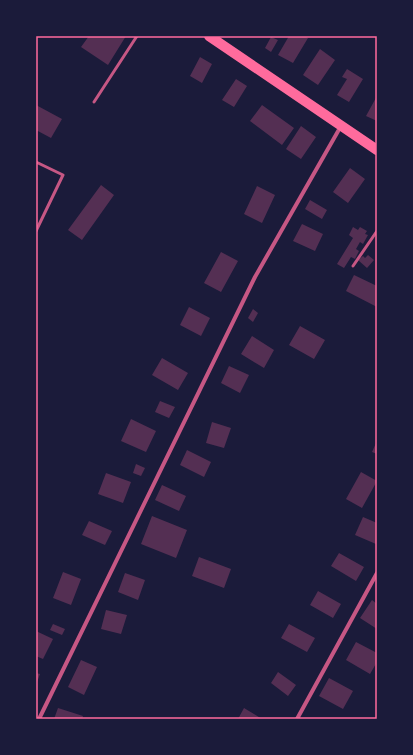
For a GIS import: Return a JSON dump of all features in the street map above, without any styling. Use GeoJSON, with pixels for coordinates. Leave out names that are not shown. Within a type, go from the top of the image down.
{"type":"FeatureCollection","features":[{"type":"Feature","properties":{"kind":"main road"},"geometry":{"type":"LineString","coordinates":[[209,36],[377,150]]}},
{"type":"Feature","properties":{"kind":"street"},"geometry":{"type":"LineString","coordinates":[[39,719],[255,277],[341,126]]}},
{"type":"Feature","properties":{"kind":"street"},"geometry":{"type":"LineString","coordinates":[[297,719],[377,573]]}},
{"type":"Feature","properties":{"kind":"lane"},"geometry":{"type":"LineString","coordinates":[[94,102],[136,36]]}},
{"type":"Feature","properties":{"kind":"lane"},"geometry":{"type":"LineString","coordinates":[[36,162],[63,175],[36,231]]}},
{"type":"Feature","properties":{"kind":"lane"},"geometry":{"type":"LineString","coordinates":[[353,266],[377,231]]}},
{"type":"Feature","properties":{"kind":"building"},"geometry":{"type":"Polygon","coordinates":[[[89,36],[126,36],[108,65],[81,47],[89,36]]]}},
{"type":"Feature","properties":{"kind":"building"},"geometry":{"type":"Polygon","coordinates":[[[289,36],[304,36],[308,38],[293,63],[278,55],[289,36]]]}},
{"type":"Feature","properties":{"kind":"building"},"geometry":{"type":"Polygon","coordinates":[[[271,37],[278,40],[271,52],[265,48],[271,37]]]}},
{"type":"Feature","properties":{"kind":"building"},"geometry":{"type":"Polygon","coordinates":[[[320,49],[335,60],[318,85],[303,75],[320,49]]]}},
{"type":"Feature","properties":{"kind":"building"},"geometry":{"type":"Polygon","coordinates":[[[200,57],[212,64],[202,83],[190,76],[200,57]]]}},
{"type":"Feature","properties":{"kind":"building"},"geometry":{"type":"Polygon","coordinates":[[[347,69],[363,79],[349,102],[337,95],[347,79],[342,77],[347,69]]]}},
{"type":"Feature","properties":{"kind":"building"},"geometry":{"type":"Polygon","coordinates":[[[236,79],[247,86],[234,107],[222,100],[236,79]]]}},
{"type":"Feature","properties":{"kind":"building"},"geometry":{"type":"Polygon","coordinates":[[[377,96],[377,121],[366,116],[377,96]]]}},
{"type":"Feature","properties":{"kind":"building"},"geometry":{"type":"Polygon","coordinates":[[[36,105],[62,119],[51,138],[36,130],[36,105]]]}},
{"type":"Feature","properties":{"kind":"building"},"geometry":{"type":"Polygon","coordinates":[[[262,105],[294,128],[282,145],[250,121],[262,105]]]}},
{"type":"Feature","properties":{"kind":"building"},"geometry":{"type":"Polygon","coordinates":[[[301,126],[316,137],[301,159],[286,149],[301,126]]]}},
{"type":"Feature","properties":{"kind":"building"},"geometry":{"type":"Polygon","coordinates":[[[350,168],[365,179],[348,203],[333,192],[350,168]]]}},
{"type":"Feature","properties":{"kind":"building"},"geometry":{"type":"Polygon","coordinates":[[[101,185],[114,195],[82,240],[68,230],[101,185]]]}},
{"type":"Feature","properties":{"kind":"building"},"geometry":{"type":"Polygon","coordinates":[[[257,186],[275,195],[262,223],[244,214],[257,186]]]}},
{"type":"Feature","properties":{"kind":"building"},"geometry":{"type":"Polygon","coordinates":[[[310,200],[327,210],[322,219],[305,209],[310,200]]]}},
{"type":"Feature","properties":{"kind":"building"},"geometry":{"type":"Polygon","coordinates":[[[302,224],[323,234],[315,251],[293,241],[302,224]]]}},
{"type":"Feature","properties":{"kind":"building"},"geometry":{"type":"Polygon","coordinates":[[[353,227],[358,230],[360,227],[367,231],[365,234],[368,235],[363,244],[360,242],[356,249],[359,251],[355,259],[351,257],[344,268],[337,264],[353,238],[349,235],[353,227]]]}},
{"type":"Feature","properties":{"kind":"building"},"geometry":{"type":"Polygon","coordinates":[[[221,252],[238,261],[221,292],[204,283],[221,252]]]}},
{"type":"Feature","properties":{"kind":"building"},"geometry":{"type":"Polygon","coordinates":[[[368,255],[374,260],[367,268],[358,260],[363,256],[365,258],[368,255]]]}},
{"type":"Feature","properties":{"kind":"building"},"geometry":{"type":"Polygon","coordinates":[[[354,275],[377,286],[377,307],[346,291],[354,275]]]}},
{"type":"Feature","properties":{"kind":"building"},"geometry":{"type":"Polygon","coordinates":[[[189,307],[210,318],[201,336],[180,325],[189,307]]]}},
{"type":"Feature","properties":{"kind":"building"},"geometry":{"type":"Polygon","coordinates":[[[253,309],[258,313],[253,322],[248,318],[253,309]]]}},
{"type":"Feature","properties":{"kind":"building"},"geometry":{"type":"Polygon","coordinates":[[[300,326],[325,340],[314,359],[289,345],[300,326]]]}},
{"type":"Feature","properties":{"kind":"building"},"geometry":{"type":"Polygon","coordinates":[[[252,336],[274,350],[264,368],[241,354],[252,336]]]}},
{"type":"Feature","properties":{"kind":"building"},"geometry":{"type":"Polygon","coordinates":[[[162,358],[188,373],[178,390],[152,375],[162,358]]]}},
{"type":"Feature","properties":{"kind":"building"},"geometry":{"type":"Polygon","coordinates":[[[229,366],[249,375],[240,393],[221,383],[229,366]]]}},
{"type":"Feature","properties":{"kind":"building"},"geometry":{"type":"Polygon","coordinates":[[[160,401],[175,407],[169,418],[155,412],[160,401]]]}},
{"type":"Feature","properties":{"kind":"building"},"geometry":{"type":"Polygon","coordinates":[[[131,419],[156,431],[146,452],[121,441],[131,419]]]}},
{"type":"Feature","properties":{"kind":"building"},"geometry":{"type":"Polygon","coordinates":[[[212,422],[231,428],[224,448],[206,443],[212,422]]]}},
{"type":"Feature","properties":{"kind":"building"},"geometry":{"type":"Polygon","coordinates":[[[377,441],[377,454],[372,452],[377,441]]]}},
{"type":"Feature","properties":{"kind":"building"},"geometry":{"type":"Polygon","coordinates":[[[187,450],[211,462],[204,477],[180,465],[187,450]]]}},
{"type":"Feature","properties":{"kind":"building"},"geometry":{"type":"Polygon","coordinates":[[[136,464],[145,468],[141,476],[133,473],[136,464]]]}},
{"type":"Feature","properties":{"kind":"building"},"geometry":{"type":"Polygon","coordinates":[[[361,472],[377,481],[362,508],[346,499],[361,472]]]}},
{"type":"Feature","properties":{"kind":"building"},"geometry":{"type":"Polygon","coordinates":[[[106,473],[131,482],[123,503],[98,494],[106,473]]]}},
{"type":"Feature","properties":{"kind":"building"},"geometry":{"type":"Polygon","coordinates":[[[162,485],[186,496],[179,511],[155,500],[162,485]]]}},
{"type":"Feature","properties":{"kind":"building"},"geometry":{"type":"Polygon","coordinates":[[[152,516],[187,530],[176,558],[141,544],[152,516]]]}},
{"type":"Feature","properties":{"kind":"building"},"geometry":{"type":"Polygon","coordinates":[[[363,517],[377,523],[376,544],[355,535],[363,517]]]}},
{"type":"Feature","properties":{"kind":"building"},"geometry":{"type":"Polygon","coordinates":[[[89,521],[112,531],[105,545],[82,535],[89,521]]]}},
{"type":"Feature","properties":{"kind":"building"},"geometry":{"type":"Polygon","coordinates":[[[339,553],[364,567],[356,581],[331,566],[339,553]]]}},
{"type":"Feature","properties":{"kind":"building"},"geometry":{"type":"Polygon","coordinates":[[[199,557],[231,569],[224,588],[192,576],[199,557]]]}},
{"type":"Feature","properties":{"kind":"building"},"geometry":{"type":"Polygon","coordinates":[[[63,572],[81,579],[71,605],[53,598],[63,572]]]}},
{"type":"Feature","properties":{"kind":"building"},"geometry":{"type":"Polygon","coordinates":[[[125,573],[145,580],[138,600],[118,592],[125,573]]]}},
{"type":"Feature","properties":{"kind":"building"},"geometry":{"type":"Polygon","coordinates":[[[318,591],[341,604],[333,618],[310,605],[318,591]]]}},
{"type":"Feature","properties":{"kind":"building"},"geometry":{"type":"Polygon","coordinates":[[[372,600],[377,604],[377,629],[360,618],[372,600]]]}},
{"type":"Feature","properties":{"kind":"building"},"geometry":{"type":"Polygon","coordinates":[[[106,610],[127,615],[121,634],[101,629],[106,610]]]}},
{"type":"Feature","properties":{"kind":"building"},"geometry":{"type":"Polygon","coordinates":[[[53,624],[65,629],[62,635],[50,630],[53,624]]]}},
{"type":"Feature","properties":{"kind":"building"},"geometry":{"type":"Polygon","coordinates":[[[289,624],[315,638],[307,652],[281,638],[289,624]]]}},
{"type":"Feature","properties":{"kind":"building"},"geometry":{"type":"Polygon","coordinates":[[[36,631],[53,639],[43,659],[36,656],[36,631]]]}},
{"type":"Feature","properties":{"kind":"building"},"geometry":{"type":"Polygon","coordinates":[[[356,642],[377,653],[377,662],[370,674],[346,660],[356,642]]]}},
{"type":"Feature","properties":{"kind":"building"},"geometry":{"type":"Polygon","coordinates":[[[81,660],[97,667],[84,695],[68,687],[81,660]]]}},
{"type":"Feature","properties":{"kind":"building"},"geometry":{"type":"Polygon","coordinates":[[[278,672],[296,685],[288,696],[271,683],[278,672]]]}},
{"type":"Feature","properties":{"kind":"building"},"geometry":{"type":"Polygon","coordinates":[[[36,673],[40,674],[36,685],[36,673]]]}},
{"type":"Feature","properties":{"kind":"building"},"geometry":{"type":"Polygon","coordinates":[[[329,678],[353,691],[343,709],[319,696],[329,678]]]}},
{"type":"Feature","properties":{"kind":"building"},"geometry":{"type":"Polygon","coordinates":[[[58,708],[83,716],[82,719],[54,719],[58,708]]]}},
{"type":"Feature","properties":{"kind":"building"},"geometry":{"type":"Polygon","coordinates":[[[244,708],[262,719],[238,719],[244,708]]]}}]}
